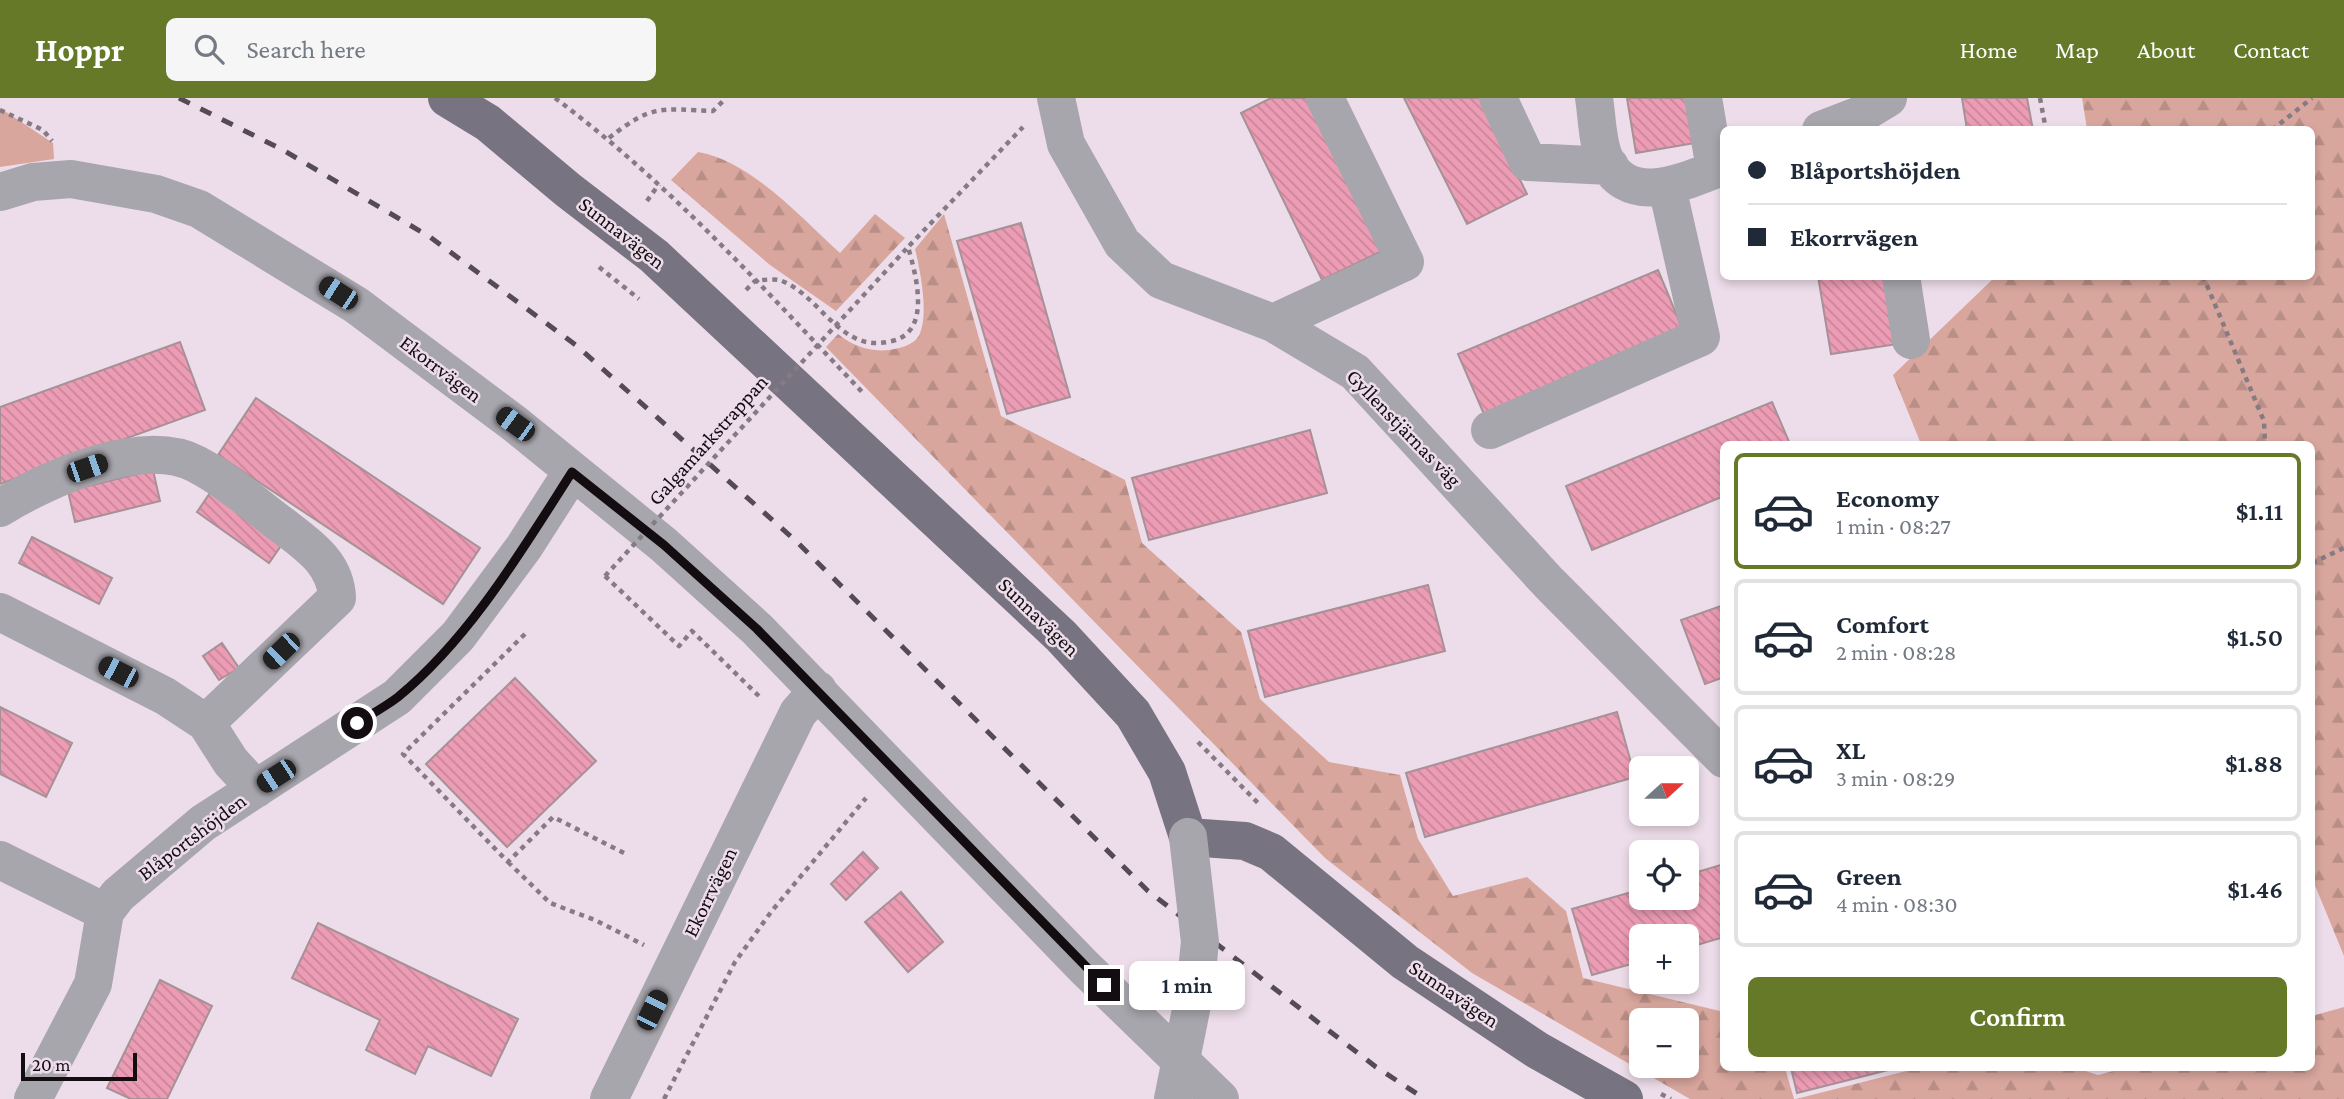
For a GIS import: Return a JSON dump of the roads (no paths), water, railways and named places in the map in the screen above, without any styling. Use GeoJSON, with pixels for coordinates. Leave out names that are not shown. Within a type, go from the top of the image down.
{"type":"FeatureCollection","features":[{"type":"Feature","properties":{"kind":"main road","name":"Sunnavägen"},"geometry":{"type":"LineString","coordinates":[[447,98],[488,123],[568,190],[654,256],[1061,636],[1133,714],[1167,772],[1188,838],[1245,841],[1272,852],[1405,962],[1537,1050],[1625,1099]]}},
{"type":"Feature","properties":{"kind":"street"},"geometry":{"type":"LineString","coordinates":[[1273,323],[1405,262],[1325,98]]}},
{"type":"Feature","properties":{"kind":"street"},"geometry":{"type":"LineString","coordinates":[[1498,98],[1528,162],[1610,166]]}},
{"type":"Feature","properties":{"kind":"street"},"geometry":{"type":"LineString","coordinates":[[1594,98],[1604,156],[1618,177],[1642,188],[1667,187],[1720,167],[1703,98]]}},
{"type":"Feature","properties":{"kind":"street","name":"Gyllenstjärnas väg"},"geometry":{"type":"LineString","coordinates":[[1044,108],[1122,243],[1161,281],[1273,323],[1355,372],[1549,583],[1720,755]]}},
{"type":"Feature","properties":{"kind":"street"},"geometry":{"type":"LineString","coordinates":[[1833,126],[1880,111]]}},
{"type":"Feature","properties":{"kind":"street","name":"Ekorrvägen"},"geometry":{"type":"LineString","coordinates":[[0,192],[33,181],[71,179],[156,194],[199,209],[356,305],[515,424],[664,545],[818,690],[1084,967],[1220,1099]]}},
{"type":"Feature","properties":{"kind":"street"},"geometry":{"type":"LineString","coordinates":[[1490,430],[1701,337],[1667,187]]}},
{"type":"Feature","properties":{"kind":"street"},"geometry":{"type":"LineString","coordinates":[[1902,280],[1911,340]]}},
{"type":"Feature","properties":{"kind":"street"},"geometry":{"type":"LineString","coordinates":[[0,508],[66,475],[108,461],[156,454],[175,456],[195,463],[226,483],[328,564],[337,586],[337,598],[206,723]]}},
{"type":"Feature","properties":{"kind":"street","name":"Blåportshöjden"},"geometry":{"type":"LineString","coordinates":[[105,912],[118,895],[203,823],[397,697],[449,645],[524,547],[572,472]]}},
{"type":"Feature","properties":{"kind":"street"},"geometry":{"type":"LineString","coordinates":[[0,612],[165,696],[206,723],[231,762],[256,789]]}},
{"type":"Feature","properties":{"kind":"street","name":"Ekorrvägen"},"geometry":{"type":"LineString","coordinates":[[609,1099],[797,713],[818,690]]}},
{"type":"Feature","properties":{"kind":"street"},"geometry":{"type":"LineString","coordinates":[[1173,1099],[1195,990],[1199,942],[1188,838]]}},
{"type":"Feature","properties":{"kind":"street"},"geometry":{"type":"LineString","coordinates":[[0,860],[105,912],[93,984],[33,1099]]}},
{"type":"Feature","properties":{"kind":"railway"},"geometry":{"type":"LineString","coordinates":[[179,98],[283,150],[430,237],[577,346],[797,542],[1148,891],[1376,1067],[1425,1099]]}}]}
